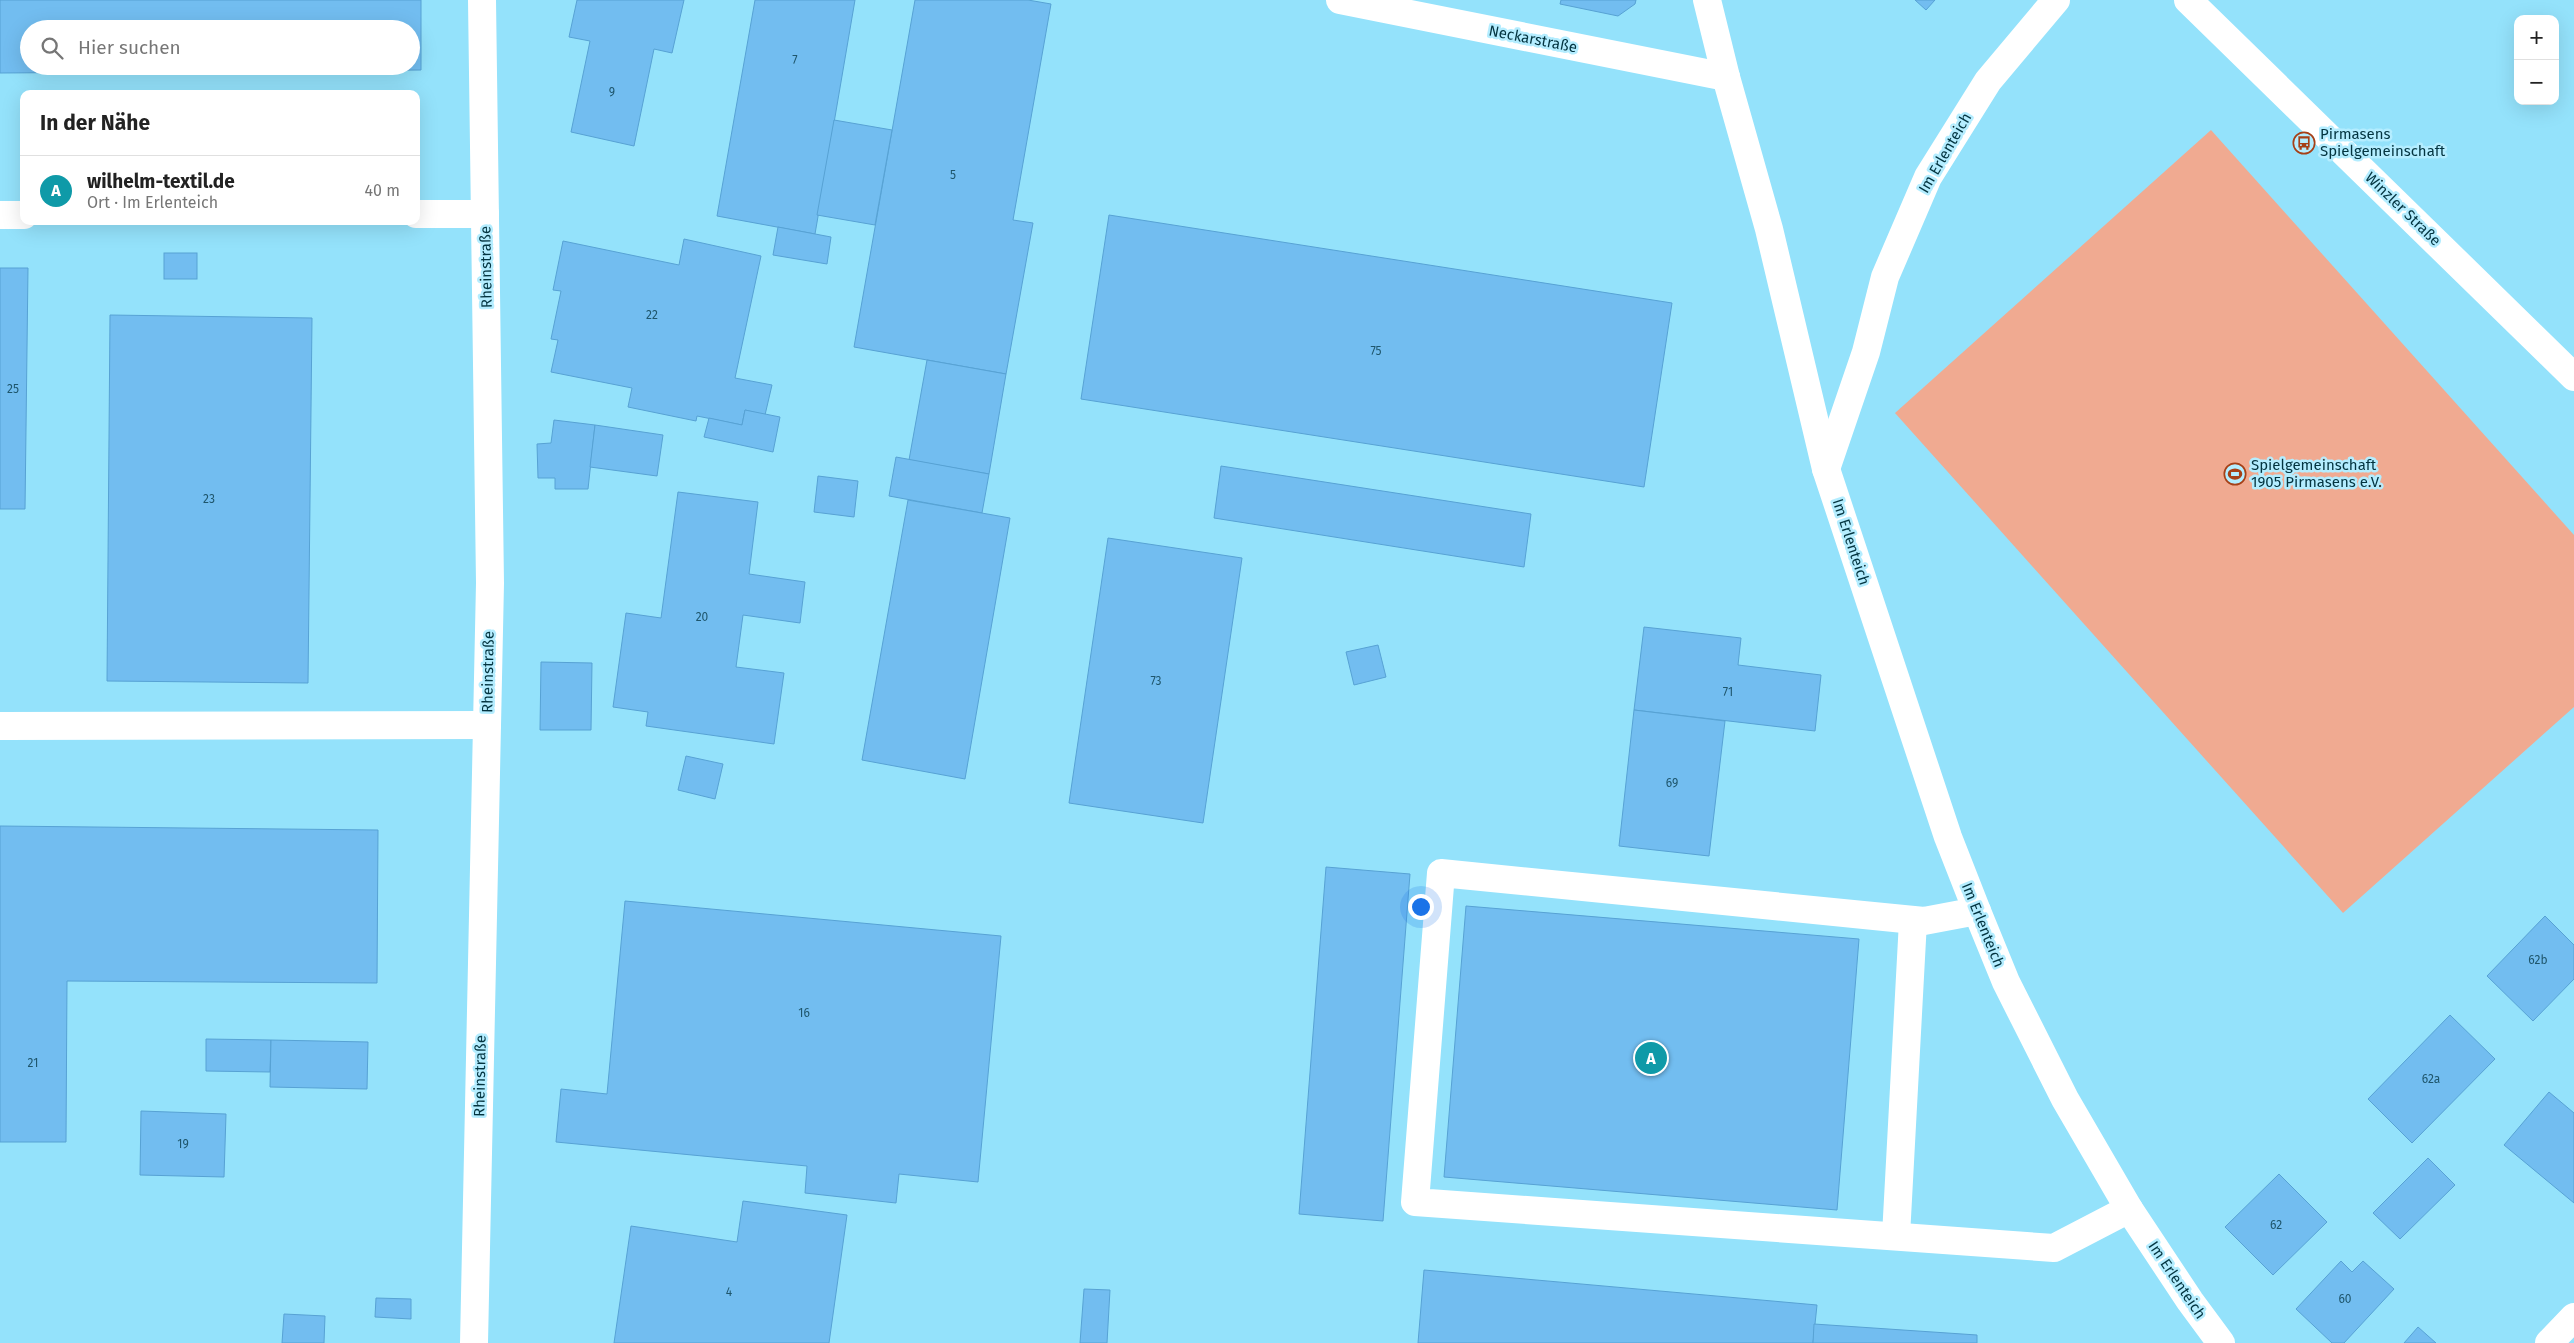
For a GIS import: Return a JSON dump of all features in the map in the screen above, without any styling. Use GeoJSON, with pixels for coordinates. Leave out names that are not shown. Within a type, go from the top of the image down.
{"type":"FeatureCollection","features":[{"type":"Feature","properties":{"kind":"street","name":"Rheinstraße"},"geometry":{"type":"LineString","coordinates":[[474,1343],[490,583],[482,0]]}},
{"type":"Feature","properties":{"kind":"street","name":"Neckarstraße"},"geometry":{"type":"LineString","coordinates":[[1340,0],[1726,77]]}},
{"type":"Feature","properties":{"kind":"street","name":"Im Erlenteich"},"geometry":{"type":"LineString","coordinates":[[1707,0],[1726,77],[1769,229],[1826,469],[1948,837],[2006,982],[2066,1099],[2129,1209],[2190,1301],[2221,1343]]}},
{"type":"Feature","properties":{"kind":"street","name":"Im Erlenteich"},"geometry":{"type":"LineString","coordinates":[[1826,469],[1866,352],[1885,277],[1928,177],[1988,80],[2056,0]]}},
{"type":"Feature","properties":{"kind":"street","name":"Winzler Straße"},"geometry":{"type":"LineString","coordinates":[[2188,0],[2574,377]]}},
{"type":"Feature","properties":{"kind":"street"},"geometry":{"type":"LineString","coordinates":[[420,214],[485,214]]}},
{"type":"Feature","properties":{"kind":"street"},"geometry":{"type":"LineString","coordinates":[[0,215],[20,215]]}},
{"type":"Feature","properties":{"kind":"street"},"geometry":{"type":"LineString","coordinates":[[0,726],[487,725]]}},
{"type":"Feature","properties":{"kind":"street"},"geometry":{"type":"LineString","coordinates":[[1977,911],[1924,921],[1441,873],[1415,1202],[2054,1248],[2129,1209]]}},
{"type":"Feature","properties":{"kind":"street"},"geometry":{"type":"LineString","coordinates":[[1896,1236],[1913,920]]}},
{"type":"Feature","properties":{"kind":"street"},"geometry":{"type":"LineString","coordinates":[[2549,1343],[2574,1317]]}},
{"type":"Feature","properties":{"kind":"shaded area","name":"Spielgemeinschaft 1905 Pirmasens e.V."},"geometry":{"type":"Polygon","coordinates":[[[2211,130],[2574,535],[2574,707],[2343,913],[1895,413],[2211,130]]]}},
{"type":"Feature","properties":{"kind":"building"},"geometry":{"type":"Polygon","coordinates":[[[0,0],[421,0],[421,70],[420,20],[20,20],[20,73],[0,73],[0,0]]]}},
{"type":"Feature","properties":{"kind":"building"},"geometry":{"type":"Polygon","coordinates":[[[577,0],[684,0],[672,53],[654,49],[634,146],[571,132],[590,41],[569,37],[577,0]]]}},
{"type":"Feature","properties":{"kind":"building"},"geometry":{"type":"Polygon","coordinates":[[[755,0],[855,0],[815,234],[717,216],[755,0]]]}},
{"type":"Feature","properties":{"kind":"building"},"geometry":{"type":"Polygon","coordinates":[[[915,0],[1028,0],[1051,4],[1013,220],[1033,223],[1006,374],[854,347],[915,0]]]}},
{"type":"Feature","properties":{"kind":"building"},"geometry":{"type":"Polygon","coordinates":[[[1561,0],[1636,0],[1635,4],[1618,16],[1560,4],[1561,0]]]}},
{"type":"Feature","properties":{"kind":"building"},"geometry":{"type":"Polygon","coordinates":[[[1915,0],[1935,0],[1926,10],[1915,0]]]}},
{"type":"Feature","properties":{"kind":"building"},"geometry":{"type":"Polygon","coordinates":[[[834,120],[892,130],[875,225],[817,215],[834,120]]]}},
{"type":"Feature","properties":{"kind":"building"},"geometry":{"type":"Polygon","coordinates":[[[1109,215],[1672,303],[1644,487],[1081,399],[1109,215]]]}},
{"type":"Feature","properties":{"kind":"building"},"geometry":{"type":"Polygon","coordinates":[[[778,227],[831,237],[827,264],[773,255],[778,227]]]}},
{"type":"Feature","properties":{"kind":"building"},"geometry":{"type":"Polygon","coordinates":[[[684,239],[761,256],[735,378],[772,385],[765,415],[745,410],[742,425],[697,416],[696,421],[628,407],[632,388],[551,372],[558,340],[551,339],[561,291],[553,290],[563,241],[679,265],[684,239]]]}},
{"type":"Feature","properties":{"kind":"building"},"geometry":{"type":"Polygon","coordinates":[[[164,253],[197,253],[197,279],[164,279],[164,253]]]}},
{"type":"Feature","properties":{"kind":"building"},"geometry":{"type":"Polygon","coordinates":[[[0,268],[28,268],[25,509],[0,509],[0,268]]]}},
{"type":"Feature","properties":{"kind":"building"},"geometry":{"type":"Polygon","coordinates":[[[110,315],[312,318],[308,683],[107,681],[110,315]]]}},
{"type":"Feature","properties":{"kind":"building"},"geometry":{"type":"Polygon","coordinates":[[[927,360],[1006,374],[989,474],[909,460],[927,360]]]}},
{"type":"Feature","properties":{"kind":"building"},"geometry":{"type":"Polygon","coordinates":[[[745,410],[780,417],[773,452],[704,437],[709,418],[742,425],[745,410]]]}},
{"type":"Feature","properties":{"kind":"building"},"geometry":{"type":"Polygon","coordinates":[[[554,420],[595,425],[588,489],[555,489],[555,478],[538,478],[537,444],[551,443],[554,420]]]}},
{"type":"Feature","properties":{"kind":"building"},"geometry":{"type":"Polygon","coordinates":[[[595,425],[663,435],[657,476],[590,467],[595,425]]]}},
{"type":"Feature","properties":{"kind":"building"},"geometry":{"type":"Polygon","coordinates":[[[896,457],[989,474],[982,513],[889,496],[896,457]]]}},
{"type":"Feature","properties":{"kind":"building"},"geometry":{"type":"Polygon","coordinates":[[[1221,466],[1531,514],[1524,567],[1214,518],[1221,466]]]}},
{"type":"Feature","properties":{"kind":"building"},"geometry":{"type":"Polygon","coordinates":[[[818,476],[858,481],[854,517],[814,512],[818,476]]]}},
{"type":"Feature","properties":{"kind":"building"},"geometry":{"type":"Polygon","coordinates":[[[678,492],[758,502],[749,574],[805,582],[800,623],[743,615],[736,667],[784,673],[774,744],[646,726],[648,712],[613,707],[626,613],[661,618],[678,492]]]}},
{"type":"Feature","properties":{"kind":"building"},"geometry":{"type":"Polygon","coordinates":[[[908,500],[1010,518],[965,779],[862,760],[908,500]]]}},
{"type":"Feature","properties":{"kind":"building"},"geometry":{"type":"Polygon","coordinates":[[[1108,538],[1242,558],[1203,823],[1069,803],[1108,538]]]}},
{"type":"Feature","properties":{"kind":"building"},"geometry":{"type":"Polygon","coordinates":[[[1644,627],[1741,638],[1738,665],[1821,675],[1815,731],[1634,710],[1644,627]]]}},
{"type":"Feature","properties":{"kind":"building"},"geometry":{"type":"Polygon","coordinates":[[[1378,645],[1386,677],[1354,685],[1346,652],[1378,645]]]}},
{"type":"Feature","properties":{"kind":"building"},"geometry":{"type":"Polygon","coordinates":[[[541,662],[592,663],[591,730],[540,730],[541,662]]]}},
{"type":"Feature","properties":{"kind":"building"},"geometry":{"type":"Polygon","coordinates":[[[1634,710],[1725,721],[1709,856],[1619,846],[1634,710]]]}},
{"type":"Feature","properties":{"kind":"building"},"geometry":{"type":"Polygon","coordinates":[[[686,756],[723,764],[715,799],[678,790],[686,756]]]}},
{"type":"Feature","properties":{"kind":"building"},"geometry":{"type":"Polygon","coordinates":[[[0,826],[378,830],[377,983],[67,981],[66,1142],[0,1142],[0,826]]]}},
{"type":"Feature","properties":{"kind":"building"},"geometry":{"type":"Polygon","coordinates":[[[1326,867],[1410,874],[1383,1221],[1299,1214],[1326,867]]]}},
{"type":"Feature","properties":{"kind":"building"},"geometry":{"type":"Polygon","coordinates":[[[625,901],[1001,936],[978,1182],[899,1174],[896,1203],[805,1193],[807,1166],[556,1142],[561,1089],[607,1094],[625,901]]]}},
{"type":"Feature","properties":{"kind":"building"},"geometry":{"type":"Polygon","coordinates":[[[1466,906],[1859,939],[1837,1210],[1444,1177],[1466,906]]]}},
{"type":"Feature","properties":{"kind":"building"},"geometry":{"type":"Polygon","coordinates":[[[2545,916],[2574,945],[2574,979],[2533,1021],[2487,976],[2545,916]]]}},
{"type":"Feature","properties":{"kind":"building"},"geometry":{"type":"Polygon","coordinates":[[[2450,1015],[2495,1059],[2412,1143],[2368,1099],[2450,1015]]]}},
{"type":"Feature","properties":{"kind":"building"},"geometry":{"type":"Polygon","coordinates":[[[206,1039],[271,1040],[270,1072],[206,1071],[206,1039]]]}},
{"type":"Feature","properties":{"kind":"building"},"geometry":{"type":"Polygon","coordinates":[[[271,1040],[368,1042],[367,1089],[270,1087],[271,1040]]]}},
{"type":"Feature","properties":{"kind":"building"},"geometry":{"type":"Polygon","coordinates":[[[2549,1092],[2574,1113],[2574,1203],[2504,1145],[2549,1092]]]}},
{"type":"Feature","properties":{"kind":"building"},"geometry":{"type":"Polygon","coordinates":[[[141,1111],[226,1114],[224,1177],[140,1175],[141,1111]]]}},
{"type":"Feature","properties":{"kind":"building"},"geometry":{"type":"Polygon","coordinates":[[[2428,1158],[2455,1185],[2400,1239],[2373,1213],[2428,1158]]]}},
{"type":"Feature","properties":{"kind":"building"},"geometry":{"type":"Polygon","coordinates":[[[2279,1174],[2327,1222],[2273,1275],[2225,1227],[2279,1174]]]}},
{"type":"Feature","properties":{"kind":"building"},"geometry":{"type":"Polygon","coordinates":[[[743,1201],[847,1215],[829,1343],[614,1343],[631,1226],[737,1242],[743,1201]]]}},
{"type":"Feature","properties":{"kind":"building"},"geometry":{"type":"Polygon","coordinates":[[[2341,1261],[2352,1272],[2363,1261],[2394,1289],[2344,1343],[2332,1343],[2296,1309],[2341,1261]]]}},
{"type":"Feature","properties":{"kind":"building"},"geometry":{"type":"Polygon","coordinates":[[[1424,1270],[1817,1305],[1813,1343],[1418,1343],[1424,1270]]]}},
{"type":"Feature","properties":{"kind":"building"},"geometry":{"type":"Polygon","coordinates":[[[1084,1289],[1110,1290],[1107,1343],[1080,1343],[1084,1289]]]}},
{"type":"Feature","properties":{"kind":"building"},"geometry":{"type":"Polygon","coordinates":[[[376,1298],[411,1299],[411,1319],[375,1317],[376,1298]]]}},
{"type":"Feature","properties":{"kind":"building"},"geometry":{"type":"Polygon","coordinates":[[[284,1314],[325,1316],[324,1343],[282,1343],[284,1314]]]}},
{"type":"Feature","properties":{"kind":"building"},"geometry":{"type":"Polygon","coordinates":[[[1814,1324],[1977,1335],[1977,1343],[1813,1343],[1814,1324]]]}},
{"type":"Feature","properties":{"kind":"building"},"geometry":{"type":"Polygon","coordinates":[[[2418,1327],[2436,1343],[2404,1343],[2418,1327]]]}},
{"type":"Feature","properties":{"kind":"place","name":"Pirmasens Spielgemeinschaft"},"geometry":{"type":"Point","coordinates":[2304,143]}},
{"type":"Feature","properties":{"kind":"place","name":"Spielgemeinschaft 1905 Pirmasens e.V."},"geometry":{"type":"Point","coordinates":[2235,474]}},
{"type":"Feature","properties":{"kind":"place","name":"wilhelm-textil.de"},"geometry":{"type":"Point","coordinates":[1651,1058]}}]}
